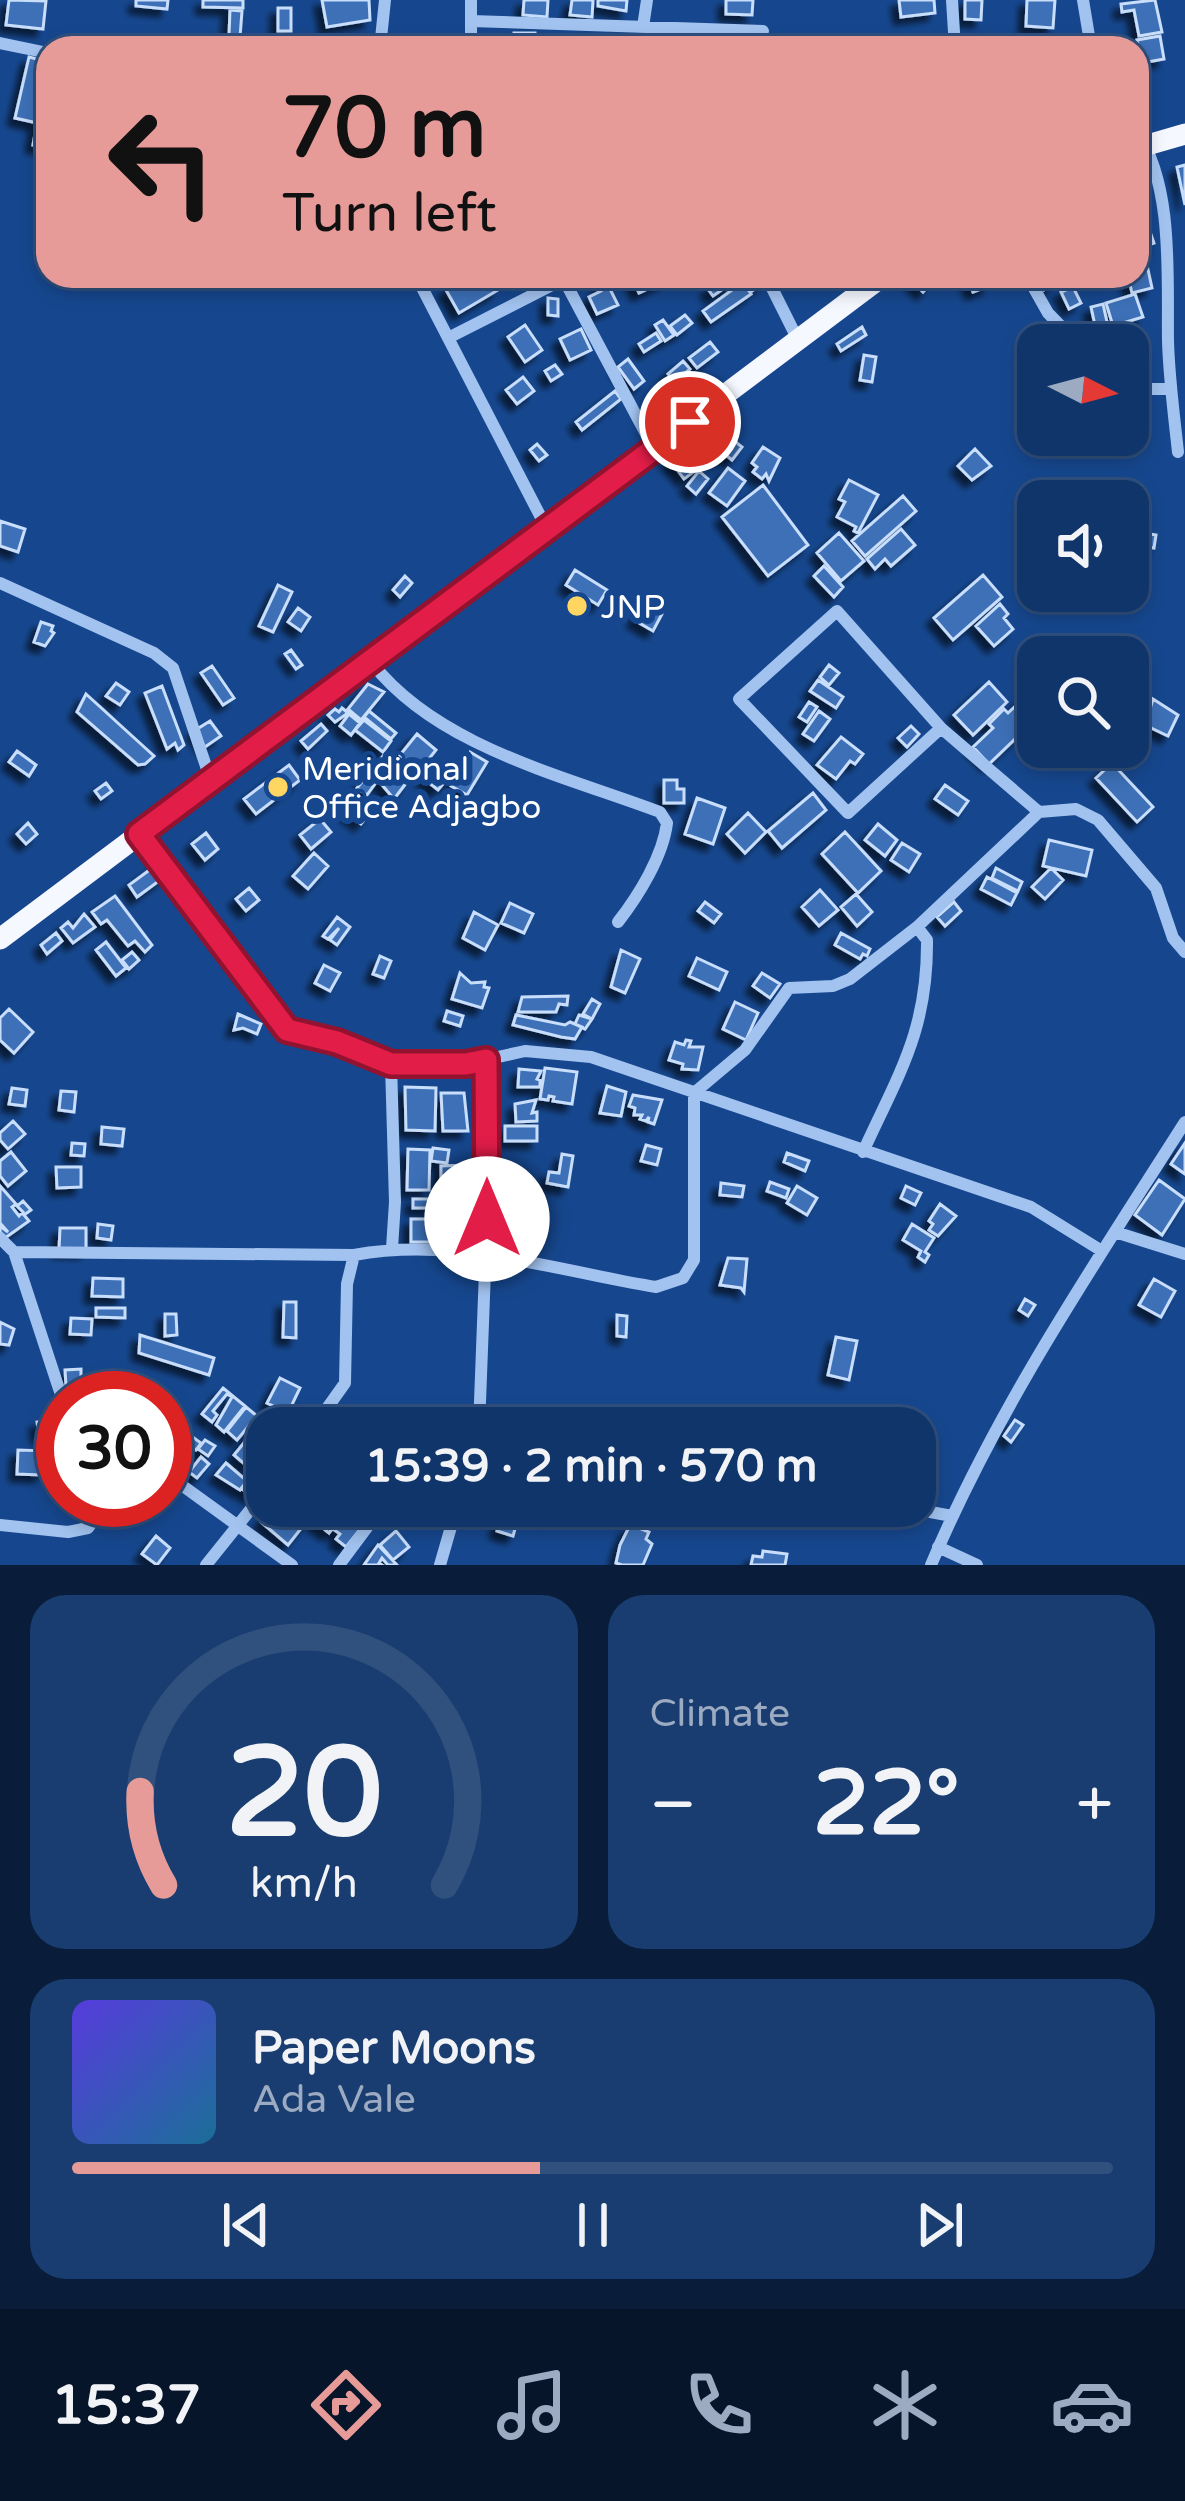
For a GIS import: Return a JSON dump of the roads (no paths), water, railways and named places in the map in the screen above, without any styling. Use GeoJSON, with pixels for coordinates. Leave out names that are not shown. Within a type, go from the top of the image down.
{"type":"FeatureCollection","features":[{"type":"Feature","properties":{"kind":"highway"},"geometry":{"type":"LineString","coordinates":[[1149,140],[1185,134]]}},
{"type":"Feature","properties":{"kind":"highway"},"geometry":{"type":"LineString","coordinates":[[1,937],[867,288]]}},
{"type":"Feature","properties":{"kind":"street"},"geometry":{"type":"LineString","coordinates":[[381,36],[385,0]]}},
{"type":"Feature","properties":{"kind":"street"},"geometry":{"type":"LineString","coordinates":[[471,0],[471,36]]}},
{"type":"Feature","properties":{"kind":"street"},"geometry":{"type":"LineString","coordinates":[[647,0],[644,27],[648,36]]}},
{"type":"Feature","properties":{"kind":"street"},"geometry":{"type":"LineString","coordinates":[[952,0],[954,36]]}},
{"type":"Feature","properties":{"kind":"street"},"geometry":{"type":"LineString","coordinates":[[1083,0],[1089,36]]}},
{"type":"Feature","properties":{"kind":"street"},"geometry":{"type":"LineString","coordinates":[[471,21],[763,31]]}},
{"type":"Feature","properties":{"kind":"street"},"geometry":{"type":"LineString","coordinates":[[0,43],[36,50]]}},
{"type":"Feature","properties":{"kind":"street"},"geometry":{"type":"LineString","coordinates":[[1149,161],[1157,178],[1167,251],[1178,452]]}},
{"type":"Feature","properties":{"kind":"street"},"geometry":{"type":"LineString","coordinates":[[1167,251],[1185,251]]}},
{"type":"Feature","properties":{"kind":"street"},"geometry":{"type":"LineString","coordinates":[[422,288],[547,529]]}},
{"type":"Feature","properties":{"kind":"street"},"geometry":{"type":"LineString","coordinates":[[448,338],[544,288]]}},
{"type":"Feature","properties":{"kind":"street"},"geometry":{"type":"LineString","coordinates":[[568,288],[654,449]]}},
{"type":"Feature","properties":{"kind":"street"},"geometry":{"type":"LineString","coordinates":[[772,288],[798,341]]}},
{"type":"Feature","properties":{"kind":"street"},"geometry":{"type":"LineString","coordinates":[[1034,288],[1058,324]]}},
{"type":"Feature","properties":{"kind":"street"},"geometry":{"type":"LineString","coordinates":[[1149,389],[1171,389]]}},
{"type":"Feature","properties":{"kind":"street"},"geometry":{"type":"LineString","coordinates":[[0,584],[154,652],[172,668],[211,782]]}},
{"type":"Feature","properties":{"kind":"street"},"geometry":{"type":"LineString","coordinates":[[941,728],[848,813],[739,699],[837,610],[941,728],[1039,812]]}},
{"type":"Feature","properties":{"kind":"street"},"geometry":{"type":"LineString","coordinates":[[372,662],[394,691],[437,724],[660,812],[667,823],[665,837],[636,898],[618,922]]}},
{"type":"Feature","properties":{"kind":"street"},"geometry":{"type":"LineString","coordinates":[[14,1252],[354,1255],[392,1248],[485,1252],[656,1287],[683,1278],[694,1261],[694,1093],[745,1050],[790,988],[833,986],[850,979],[917,927],[1039,812],[1076,808],[1099,820],[1156,888],[1174,938],[1185,952]]}},
{"type":"Feature","properties":{"kind":"street"},"geometry":{"type":"LineString","coordinates":[[139,834],[287,1030],[337,1042],[391,1064],[466,1064],[525,1051],[591,1057],[1031,1208],[1102,1251]]}},
{"type":"Feature","properties":{"kind":"street"},"geometry":{"type":"LineString","coordinates":[[863,1152],[921,1021],[927,940],[917,927]]}},
{"type":"Feature","properties":{"kind":"street"},"geometry":{"type":"LineString","coordinates":[[480,1407],[486,1060]]}},
{"type":"Feature","properties":{"kind":"street"},"geometry":{"type":"LineString","coordinates":[[391,1064],[392,1248]]}},
{"type":"Feature","properties":{"kind":"street"},"geometry":{"type":"LineString","coordinates":[[931,1565],[952,1516],[1102,1251],[1185,1122]]}},
{"type":"Feature","properties":{"kind":"street"},"geometry":{"type":"LineString","coordinates":[[1115,1232],[1185,1254]]}},
{"type":"Feature","properties":{"kind":"street"},"geometry":{"type":"LineString","coordinates":[[0,1238],[14,1252],[53,1371]]}},
{"type":"Feature","properties":{"kind":"street"},"geometry":{"type":"LineString","coordinates":[[328,1407],[345,1383],[346,1284],[354,1255]]}},
{"type":"Feature","properties":{"kind":"street"},"geometry":{"type":"LineString","coordinates":[[192,1492],[292,1565]]}},
{"type":"Feature","properties":{"kind":"street"},"geometry":{"type":"LineString","coordinates":[[936,1513],[952,1516]]}},
{"type":"Feature","properties":{"kind":"street"},"geometry":{"type":"LineString","coordinates":[[206,1565],[246,1518]]}},
{"type":"Feature","properties":{"kind":"street"},"geometry":{"type":"LineString","coordinates":[[0,1525],[68,1532],[89,1527]]}},
{"type":"Feature","properties":{"kind":"street"},"geometry":{"type":"LineString","coordinates":[[339,1565],[367,1527]]}},
{"type":"Feature","properties":{"kind":"street"},"geometry":{"type":"LineString","coordinates":[[440,1565],[451,1527]]}},
{"type":"Feature","properties":{"kind":"street"},"geometry":{"type":"LineString","coordinates":[[938,1547],[977,1565]]}},
{"type":"Feature","properties":{"kind":"place","name":"JNP"},"geometry":{"type":"Point","coordinates":[577,606]}},
{"type":"Feature","properties":{"kind":"place","name":"Meridional Office Adjagbo"},"geometry":{"type":"Point","coordinates":[278,787]}}]}
